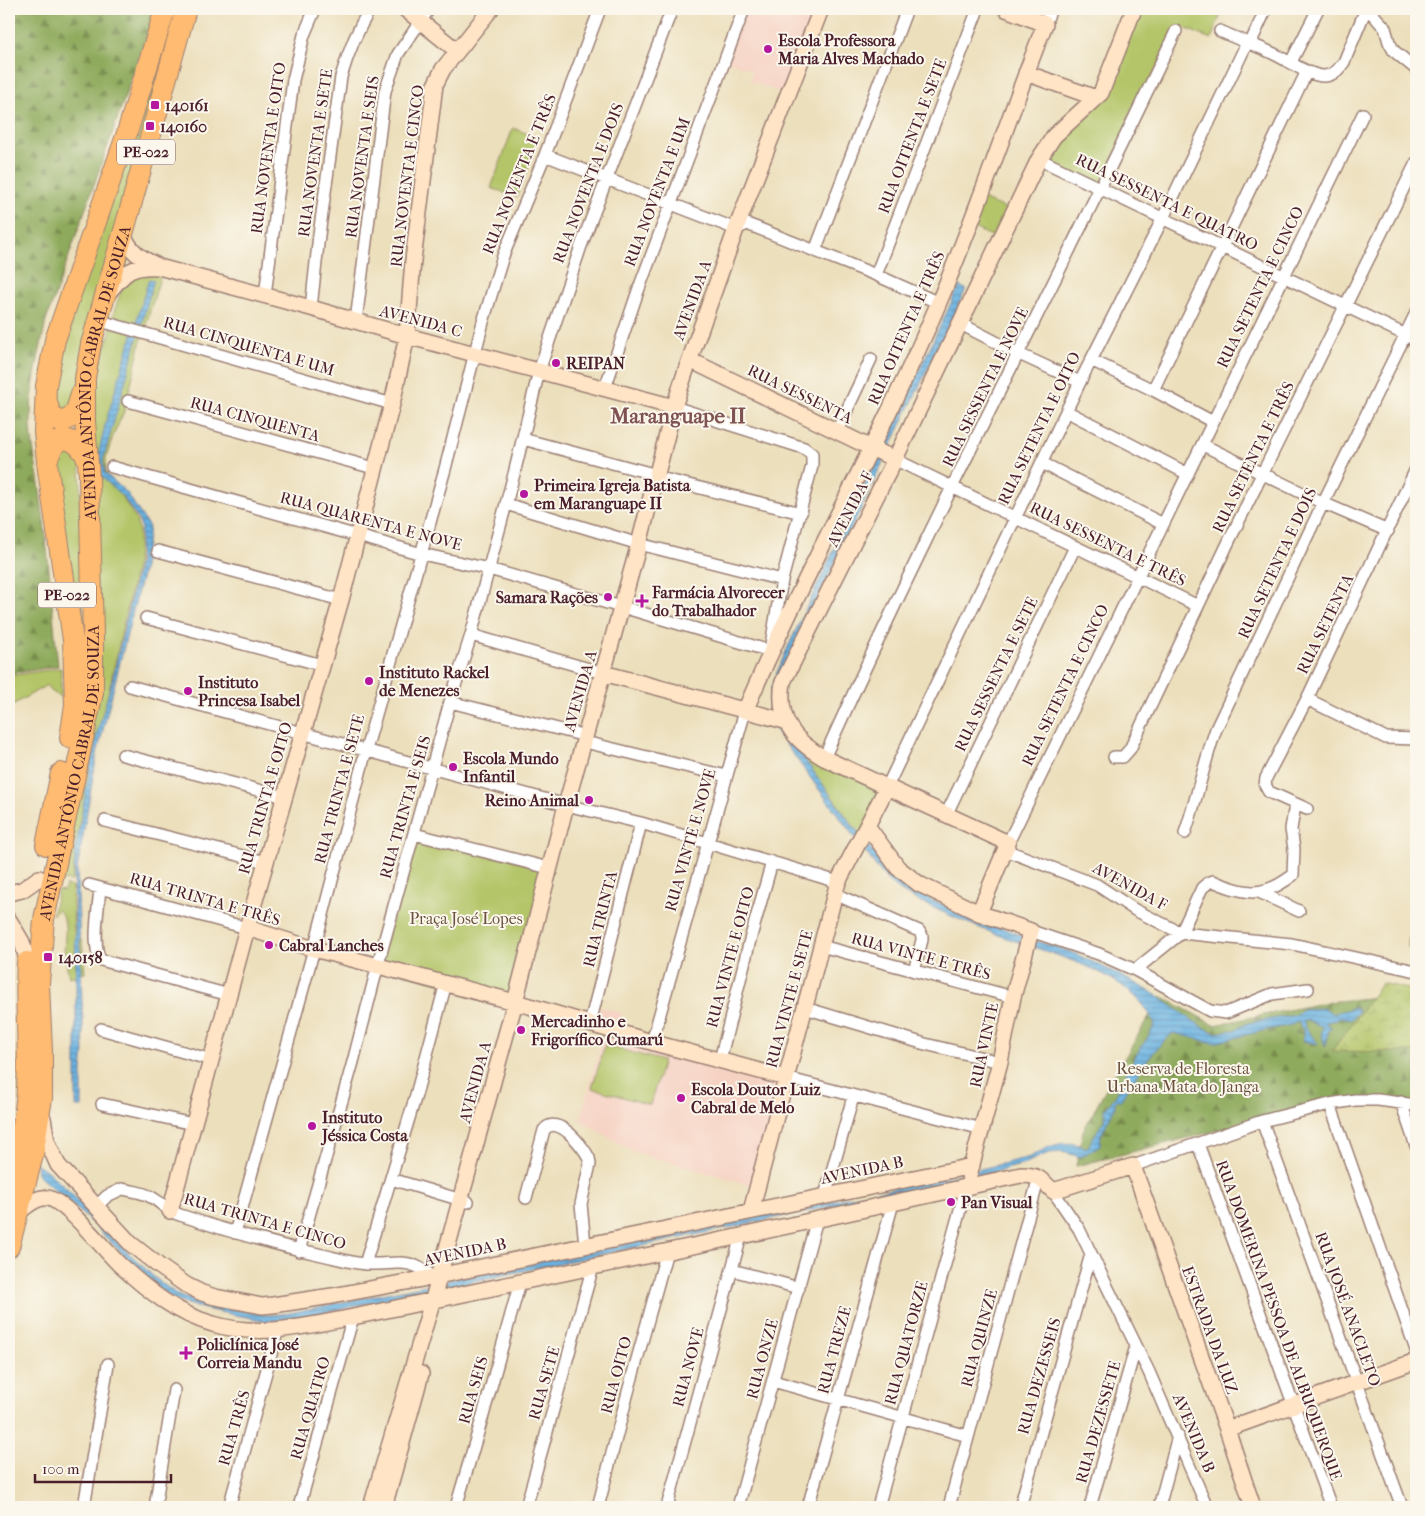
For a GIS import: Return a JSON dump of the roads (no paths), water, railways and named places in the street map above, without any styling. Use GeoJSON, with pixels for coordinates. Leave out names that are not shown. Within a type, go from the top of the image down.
{"type":"FeatureCollection","features":[{"type":"Feature","properties":{"kind":"highway","name":"AVENIDA ANTÔNIO CABRAL DE SOUZA"},"geometry":{"type":"LineString","coordinates":[[9,1246],[13,1204],[11,1164],[21,1135],[26,1092],[25,995],[30,924],[75,706],[73,640],[44,432],[46,386],[56,340],[127,133],[165,9]]}},
{"type":"Feature","properties":{"kind":"highway","name":"AVENIDA ANTÔNIO CABRAL DE SOUZA"},"geometry":{"type":"LineString","coordinates":[[13,1204],[36,1142],[42,1098],[39,984],[44,919],[92,693],[94,635],[85,421],[85,378],[91,344],[186,9]]}},
{"type":"Feature","properties":{"kind":"highway"},"geometry":{"type":"LineString","coordinates":[[45,397],[51,416],[60,422],[66,421],[77,411],[85,378]]}},
{"type":"Feature","properties":{"kind":"highway"},"geometry":{"type":"LineString","coordinates":[[47,462],[52,448],[63,440],[77,444],[87,458]]}},
{"type":"Feature","properties":{"kind":"street","name":"RUA NOVENTA E OITO"},"geometry":{"type":"LineString","coordinates":[[265,295],[293,80],[304,35],[315,9]]}},
{"type":"Feature","properties":{"kind":"street","name":"RUA NOVENTA E SETE"},"geometry":{"type":"LineString","coordinates":[[311,308],[341,77],[350,47],[370,9]]}},
{"type":"Feature","properties":{"kind":"street"},"geometry":{"type":"LineString","coordinates":[[405,9],[456,50]]}},
{"type":"Feature","properties":{"kind":"street","name":"RUA NOVENTA E SEIS"},"geometry":{"type":"LineString","coordinates":[[356,322],[385,91],[398,54],[429,9]]}},
{"type":"Feature","properties":{"kind":"street","name":"RUA NOVENTA E CINCO"},"geometry":{"type":"LineString","coordinates":[[407,336],[414,260],[435,86],[443,69],[456,50],[491,9]]}},
{"type":"Feature","properties":{"kind":"street","name":"RUA NOVENTA E TRÊS"},"geometry":{"type":"LineString","coordinates":[[475,354],[482,322],[503,256],[545,155],[600,9]]}},
{"type":"Feature","properties":{"kind":"street","name":"RUA NOVENTA E DOIS"},"geometry":{"type":"LineString","coordinates":[[538,371],[581,246],[672,9]]}},
{"type":"Feature","properties":{"kind":"street","name":"RUA NOVENTA E UM"},"geometry":{"type":"LineString","coordinates":[[605,388],[638,291],[744,9]]}},
{"type":"Feature","properties":{"kind":"street","name":"AVENIDA A"},"geometry":{"type":"LineString","coordinates":[[384,1507],[438,1297],[441,1276],[464,1201],[519,1003],[679,409],[693,363],[821,9]]}},
{"type":"Feature","properties":{"kind":"street","name":"AVENIDA A"},"geometry":{"type":"LineString","coordinates":[[742,226],[828,9]]}},
{"type":"Feature","properties":{"kind":"street"},"geometry":{"type":"LineString","coordinates":[[815,251],[907,9]]}},
{"type":"Feature","properties":{"kind":"street","name":"RUA OITENTA E SETE"},"geometry":{"type":"LineString","coordinates":[[876,275],[978,9]]}},
{"type":"Feature","properties":{"kind":"street"},"geometry":{"type":"LineString","coordinates":[[1006,9],[1045,24]]}},
{"type":"Feature","properties":{"kind":"street","name":"RUA OITENTA E TRÊS"},"geometry":{"type":"LineString","coordinates":[[770,651],[873,449],[939,303],[1051,9]]}},
{"type":"Feature","properties":{"kind":"street","name":"AVENIDA F"},"geometry":{"type":"LineString","coordinates":[[1134,9],[1101,93],[1054,136],[1039,158],[961,324],[783,682],[781,696],[782,720],[802,745],[824,758],[946,815],[1006,847],[1097,885],[1135,910],[1181,933]]}},
{"type":"Feature","properties":{"kind":"street","name":"RUA SETENTA E OITO"},"geometry":{"type":"LineString","coordinates":[[867,829],[1080,382],[1266,9]]}},
{"type":"Feature","properties":{"kind":"street"},"geometry":{"type":"LineString","coordinates":[[1291,62],[1318,9]]}},
{"type":"Feature","properties":{"kind":"street"},"geometry":{"type":"LineString","coordinates":[[1220,31],[1307,71],[1324,76],[1333,74],[1344,62],[1367,9],[1385,28],[1394,51],[1416,69]]}},
{"type":"Feature","properties":{"kind":"street","name":"RUA SESSENTA E NOVE"},"geometry":{"type":"LineString","coordinates":[[824,758],[953,487],[1176,31]]}},
{"type":"Feature","properties":{"kind":"street"},"geometry":{"type":"LineString","coordinates":[[1153,390],[1307,71]]}},
{"type":"Feature","properties":{"kind":"street"},"geometry":{"type":"LineString","coordinates":[[1026,73],[1096,98]]}},
{"type":"Feature","properties":{"kind":"street","name":"RUA SETENTA E CINCO"},"geometry":{"type":"LineString","coordinates":[[979,913],[1006,847],[1363,114]]}},
{"type":"Feature","properties":{"kind":"street"},"geometry":{"type":"LineString","coordinates":[[545,155],[670,204],[815,251],[939,303]]}},
{"type":"Feature","properties":{"kind":"street","name":"RUA SESSENTA E QUATRO"},"geometry":{"type":"LineString","coordinates":[[1039,158],[1411,338]]}},
{"type":"Feature","properties":{"kind":"street","name":"RUA SETENTA E TRÊS"},"geometry":{"type":"LineString","coordinates":[[1114,757],[1123,757],[1130,749],[1262,474],[1416,163]]}},
{"type":"Feature","properties":{"kind":"street"},"geometry":{"type":"LineString","coordinates":[[123,234],[127,244],[138,257],[159,267]]}},
{"type":"Feature","properties":{"kind":"street"},"geometry":{"type":"LineString","coordinates":[[106,296],[119,280],[135,268],[144,266],[159,267]]}},
{"type":"Feature","properties":{"kind":"street","name":"AVENIDA C"},"geometry":{"type":"LineString","coordinates":[[159,267],[679,409]]}},
{"type":"Feature","properties":{"kind":"street","name":"RUA SETENTA E DOIS"},"geometry":{"type":"LineString","coordinates":[[1185,833],[1194,808],[1206,757],[1216,729],[1323,503],[1411,338],[1416,313]]}},
{"type":"Feature","properties":{"kind":"street","name":"RUA CINQUENTA E UM"},"geometry":{"type":"LineString","coordinates":[[98,320],[392,404]]}},
{"type":"Feature","properties":{"kind":"street"},"geometry":{"type":"LineString","coordinates":[[961,324],[1019,354],[1080,382]]}},
{"type":"Feature","properties":{"kind":"street","name":"RUA TRINTA E OITO"},"geometry":{"type":"LineString","coordinates":[[170,1211],[247,928],[341,600],[392,404],[407,336]]}},
{"type":"Feature","properties":{"kind":"street","name":"RUA TRINTA E SETE"},"geometry":{"type":"LineString","coordinates":[[235,1233],[314,949],[366,750],[422,554],[475,354]]}},
{"type":"Feature","properties":{"kind":"street"},"geometry":{"type":"LineString","coordinates":[[837,431],[871,359]]}},
{"type":"Feature","properties":{"kind":"street"},"geometry":{"type":"LineString","coordinates":[[1091,360],[1213,422]]}},
{"type":"Feature","properties":{"kind":"street","name":"RUA SESSENTA"},"geometry":{"type":"LineString","coordinates":[[693,363],[894,459]]}},
{"type":"Feature","properties":{"kind":"street","name":"RUA TRINTA E SEIS"},"geometry":{"type":"LineString","coordinates":[[299,1251],[353,1062],[377,965],[450,702],[489,569],[523,439],[538,371]]}},
{"type":"Feature","properties":{"kind":"street","name":"RUA CINQUENTA"},"geometry":{"type":"LineString","coordinates":[[128,401],[374,468]]}},
{"type":"Feature","properties":{"kind":"street"},"geometry":{"type":"LineString","coordinates":[[679,409],[804,448],[810,451],[813,458],[801,513],[782,580],[770,651]]}},
{"type":"Feature","properties":{"kind":"street"},"geometry":{"type":"LineString","coordinates":[[1066,411],[1188,474]]}},
{"type":"Feature","properties":{"kind":"street"},"geometry":{"type":"LineString","coordinates":[[523,439],[801,513]]}},
{"type":"Feature","properties":{"kind":"street"},"geometry":{"type":"LineString","coordinates":[[1203,445],[1323,503],[1388,531]]}},
{"type":"Feature","properties":{"kind":"street","name":"RUA SESSENTA E TRÊS"},"geometry":{"type":"LineString","coordinates":[[894,459],[1198,606]]}},
{"type":"Feature","properties":{"kind":"street"},"geometry":{"type":"LineString","coordinates":[[1042,463],[1163,524]]}},
{"type":"Feature","properties":{"kind":"street","name":"RUA QUARENTA E NOVE"},"geometry":{"type":"LineString","coordinates":[[112,467],[422,554],[489,569],[770,651]]}},
{"type":"Feature","properties":{"kind":"street","name":"RUA SETENTA"},"geometry":{"type":"LineString","coordinates":[[1295,805],[1269,792],[1265,785],[1266,778],[1307,699],[1416,469]]}},
{"type":"Feature","properties":{"kind":"street"},"geometry":{"type":"LineString","coordinates":[[506,504],[643,545],[782,580]]}},
{"type":"Feature","properties":{"kind":"street","name":"RUA SESSENTA E SETE"},"geometry":{"type":"LineString","coordinates":[[946,815],[1075,547]]}},
{"type":"Feature","properties":{"kind":"street"},"geometry":{"type":"LineString","coordinates":[[158,551],[341,600]]}},
{"type":"Feature","properties":{"kind":"street"},"geometry":{"type":"LineString","coordinates":[[146,618],[322,665]]}},
{"type":"Feature","properties":{"kind":"street"},"geometry":{"type":"LineString","coordinates":[[471,635],[607,674],[782,720]]}},
{"type":"Feature","properties":{"kind":"street","name":"RUA VINTE E NOVE"},"geometry":{"type":"LineString","coordinates":[[652,1042],[745,711],[770,651]]}},
{"type":"Feature","properties":{"kind":"street"},"geometry":{"type":"LineString","coordinates":[[130,686],[571,806],[641,823],[772,862],[837,888],[920,931],[922,940],[914,971]]}},
{"type":"Feature","properties":{"kind":"street"},"geometry":{"type":"LineString","coordinates":[[1307,699],[1386,738],[1416,739]]}},
{"type":"Feature","properties":{"kind":"street"},"geometry":{"type":"LineString","coordinates":[[450,702],[726,776]]}},
{"type":"Feature","properties":{"kind":"street"},"geometry":{"type":"LineString","coordinates":[[123,755],[286,797]]}},
{"type":"Feature","properties":{"kind":"street"},"geometry":{"type":"LineString","coordinates":[[1135,970],[1181,933],[1202,888],[1208,883],[1213,881],[1251,893],[1269,890],[1294,875],[1294,849],[1291,829],[1295,805],[1307,809]]}},
{"type":"Feature","properties":{"kind":"street","name":"AVENIDA A"},"geometry":{"type":"LineString","coordinates":[[519,1003],[549,868],[571,806]]}},
{"type":"Feature","properties":{"kind":"street"},"geometry":{"type":"LineString","coordinates":[[104,821],[266,862]]}},
{"type":"Feature","properties":{"kind":"street","name":"RUA TRINTA"},"geometry":{"type":"LineString","coordinates":[[590,1023],[641,823]]}},
{"type":"Feature","properties":{"kind":"street"},"geometry":{"type":"LineString","coordinates":[[867,829],[887,855],[907,876],[919,884],[1029,937],[1099,954],[1135,970],[1210,1011],[1226,1013],[1272,994],[1308,989]]}},
{"type":"Feature","properties":{"kind":"street","name":"RUA VINTE E SETE"},"geometry":{"type":"LineString","coordinates":[[750,1211],[837,888],[867,829]]}},
{"type":"Feature","properties":{"kind":"street"},"geometry":{"type":"LineString","coordinates":[[414,834],[549,868]]}},
{"type":"Feature","properties":{"kind":"street","name":"RUA VINTE E OITO"},"geometry":{"type":"LineString","coordinates":[[720,1060],[772,862]]}},
{"type":"Feature","properties":{"kind":"street"},"geometry":{"type":"LineString","coordinates":[[9,893],[22,890],[39,878]]}},
{"type":"Feature","properties":{"kind":"street","name":"RUA TRINTA E TRÊS"},"geometry":{"type":"LineString","coordinates":[[229,995],[105,963],[98,957],[96,951],[95,886],[247,928],[314,949],[446,983],[786,1078]]}},
{"type":"Feature","properties":{"kind":"street"},"geometry":{"type":"LineString","coordinates":[[1259,892],[1299,911]]}},
{"type":"Feature","properties":{"kind":"street"},"geometry":{"type":"LineString","coordinates":[[9,920],[22,942],[27,959]]}},
{"type":"Feature","properties":{"kind":"street"},"geometry":{"type":"LineString","coordinates":[[1181,933],[1292,944],[1416,972]]}},
{"type":"Feature","properties":{"kind":"street","name":"RUA VINTE"},"geometry":{"type":"LineString","coordinates":[[972,1166],[1000,1062],[1013,997],[1029,937]]}},
{"type":"Feature","properties":{"kind":"street","name":"RUA VINTE E TRÊS"},"geometry":{"type":"LineString","coordinates":[[821,946],[1013,997]]}},
{"type":"Feature","properties":{"kind":"street"},"geometry":{"type":"LineString","coordinates":[[366,1264],[416,1095],[446,983]]}},
{"type":"Feature","properties":{"kind":"street"},"geometry":{"type":"LineString","coordinates":[[805,1008],[925,1044],[1000,1062]]}},
{"type":"Feature","properties":{"kind":"street"},"geometry":{"type":"LineString","coordinates":[[101,1029],[212,1060]]}},
{"type":"Feature","properties":{"kind":"street"},"geometry":{"type":"LineString","coordinates":[[786,1078],[982,1130]]}},
{"type":"Feature","properties":{"kind":"street"},"geometry":{"type":"LineString","coordinates":[[825,1196],[853,1097]]}},
{"type":"Feature","properties":{"kind":"street","name":"AVENIDA B"},"geometry":{"type":"LineString","coordinates":[[42,1098],[44,1128],[51,1154],[58,1165],[131,1244],[158,1266],[186,1285],[215,1297],[262,1306],[441,1276],[972,1166]]}},
{"type":"Feature","properties":{"kind":"street"},"geometry":{"type":"LineString","coordinates":[[1053,1191],[1262,1122],[1330,1104],[1355,1100],[1401,1102],[1416,1105]]}},
{"type":"Feature","properties":{"kind":"street"},"geometry":{"type":"LineString","coordinates":[[1401,1102],[1416,1146]]}},
{"type":"Feature","properties":{"kind":"street"},"geometry":{"type":"LineString","coordinates":[[102,1104],[193,1124]]}},
{"type":"Feature","properties":{"kind":"street"},"geometry":{"type":"LineString","coordinates":[[1330,1104],[1416,1350]]}},
{"type":"Feature","properties":{"kind":"street","name":"RUA JOSÉ ANACLETO"},"geometry":{"type":"LineString","coordinates":[[1262,1122],[1402,1507]]}},
{"type":"Feature","properties":{"kind":"street"},"geometry":{"type":"LineString","coordinates":[[526,1198],[544,1130],[549,1125],[564,1129],[590,1158],[581,1204],[585,1245]]}},
{"type":"Feature","properties":{"kind":"street","name":"RUA DOMERINA PESSOA DE ALBUQUERQUE"},"geometry":{"type":"LineString","coordinates":[[1198,1144],[1330,1507]]}},
{"type":"Feature","properties":{"kind":"street"},"geometry":{"type":"LineString","coordinates":[[966,1187],[972,1166]]}},
{"type":"Feature","properties":{"kind":"street","name":"ESTRADA DA LUZ"},"geometry":{"type":"LineString","coordinates":[[1132,1166],[1253,1507]]}},
{"type":"Feature","properties":{"kind":"street"},"geometry":{"type":"LineString","coordinates":[[13,1204],[48,1198],[67,1211],[120,1265],[158,1298],[213,1324],[233,1328],[262,1330],[298,1328],[353,1317],[438,1297],[742,1236],[1021,1175],[1039,1177]]}},
{"type":"Feature","properties":{"kind":"street","name":"AVENIDA B"},"geometry":{"type":"LineString","coordinates":[[1039,1177],[1053,1191],[1079,1229],[1178,1436],[1207,1507]]}},
{"type":"Feature","properties":{"kind":"street","name":"RUA QUINZE"},"geometry":{"type":"LineString","coordinates":[[949,1507],[1039,1177]]}},
{"type":"Feature","properties":{"kind":"street"},"geometry":{"type":"LineString","coordinates":[[391,1179],[464,1201]]}},
{"type":"Feature","properties":{"kind":"street","name":"RUA QUATORZE"},"geometry":{"type":"LineString","coordinates":[[878,1507],[966,1187]]}},
{"type":"Feature","properties":{"kind":"street","name":"RUA TRINTA E CINCO"},"geometry":{"type":"LineString","coordinates":[[96,1207],[107,1196],[122,1189],[150,1196],[170,1211],[235,1233],[299,1251],[366,1264],[402,1262],[441,1276]]}},
{"type":"Feature","properties":{"kind":"street","name":"RUA TREZE"},"geometry":{"type":"LineString","coordinates":[[808,1507],[892,1202]]}},
{"type":"Feature","properties":{"kind":"street","name":"RUA ONZE"},"geometry":{"type":"LineString","coordinates":[[738,1507],[817,1219]]}},
{"type":"Feature","properties":{"kind":"street","name":"RUA NOVE"},"geometry":{"type":"LineString","coordinates":[[667,1507],[742,1236]]}},
{"type":"Feature","properties":{"kind":"street","name":"RUA OITO"},"geometry":{"type":"LineString","coordinates":[[598,1507],[667,1251]]}},
{"type":"Feature","properties":{"kind":"street","name":"RUA DEZESSEIS"},"geometry":{"type":"LineString","coordinates":[[1020,1507],[1091,1254]]}},
{"type":"Feature","properties":{"kind":"street","name":"RUA SETE"},"geometry":{"type":"LineString","coordinates":[[526,1507],[593,1266]]}},
{"type":"Feature","properties":{"kind":"street"},"geometry":{"type":"LineString","coordinates":[[732,1270],[799,1288]]}},
{"type":"Feature","properties":{"kind":"street","name":"RUA SEIS"},"geometry":{"type":"LineString","coordinates":[[456,1507],[520,1282]]}},
{"type":"Feature","properties":{"kind":"street","name":"AVENIDA A"},"geometry":{"type":"LineString","coordinates":[[370,1507],[438,1297]]}},
{"type":"Feature","properties":{"kind":"street","name":"RUA QUATRO"},"geometry":{"type":"LineString","coordinates":[[299,1507],[353,1317]]}},
{"type":"Feature","properties":{"kind":"street","name":"RUA TRÊS"},"geometry":{"type":"LineString","coordinates":[[229,1507],[278,1329]]}},
{"type":"Feature","properties":{"kind":"street","name":"RUA DEZESSETE"},"geometry":{"type":"LineString","coordinates":[[1090,1507],[1136,1346]]}},
{"type":"Feature","properties":{"kind":"street"},"geometry":{"type":"LineString","coordinates":[[1226,1429],[1416,1361]]}},
{"type":"Feature","properties":{"kind":"street"},"geometry":{"type":"LineString","coordinates":[[84,1507],[108,1364]]}},
{"type":"Feature","properties":{"kind":"street"},"geometry":{"type":"LineString","coordinates":[[773,1381],[968,1436]]}},
{"type":"Feature","properties":{"kind":"street"},"geometry":{"type":"LineString","coordinates":[[155,1507],[174,1390]]}},
{"type":"Feature","properties":{"kind":"street"},"geometry":{"type":"LineString","coordinates":[[1159,1507],[1178,1436]]}},
{"type":"Feature","properties":{"kind":"water"},"geometry":{"type":"Polygon","coordinates":[[[149,279],[154,280],[103,460],[105,473],[127,493],[149,527],[144,567],[97,754],[77,870],[84,1051],[82,1107],[76,1107],[74,874],[76,846],[94,744],[113,677],[139,562],[141,527],[138,519],[123,497],[101,476],[97,460],[106,421],[149,279]]]}},
{"type":"Feature","properties":{"kind":"water"},"geometry":{"type":"Polygon","coordinates":[[[959,286],[966,289],[777,686],[774,712],[778,723],[883,864],[902,884],[934,901],[1033,940],[1072,952],[1153,993],[1201,1026],[1215,1033],[1234,1030],[1248,1023],[1296,1015],[1303,1009],[1323,1008],[1334,1014],[1354,1007],[1359,1011],[1351,1020],[1341,1017],[1327,1022],[1326,1024],[1332,1027],[1329,1029],[1325,1046],[1321,1032],[1323,1026],[1318,1026],[1309,1020],[1304,1021],[1305,1027],[1318,1044],[1303,1041],[1303,1030],[1298,1022],[1214,1043],[1173,1033],[1150,1056],[1120,1101],[1118,1099],[1115,1102],[1115,1107],[1101,1135],[1100,1145],[1081,1157],[1062,1152],[1049,1153],[1021,1165],[995,1172],[289,1320],[266,1321],[205,1309],[176,1301],[151,1283],[88,1219],[42,1179],[37,1173],[36,1163],[72,1194],[113,1238],[155,1278],[179,1296],[207,1304],[268,1315],[290,1313],[948,1177],[1030,1157],[1058,1144],[1065,1143],[1087,1148],[1104,1120],[1106,1113],[1103,1111],[1113,1099],[1131,1063],[1155,1024],[1146,1008],[1120,984],[1104,975],[1070,960],[956,918],[914,899],[890,883],[778,734],[771,717],[769,704],[771,689],[786,651],[959,286]]]}},
{"type":"Feature","properties":{"kind":"place","name":"Escola Professora Maria Alves Machado"},"geometry":{"type":"Point","coordinates":[768,49]}},
{"type":"Feature","properties":{"kind":"place","name":"140161"},"geometry":{"type":"Point","coordinates":[155,105]}},
{"type":"Feature","properties":{"kind":"place","name":"140160"},"geometry":{"type":"Point","coordinates":[150,126]}},
{"type":"Feature","properties":{"kind":"place","name":"REIPAN"},"geometry":{"type":"Point","coordinates":[556,363]}},
{"type":"Feature","properties":{"kind":"place","name":"Primeira Igreja Batista em Maranguape II"},"geometry":{"type":"Point","coordinates":[524,494]}},
{"type":"Feature","properties":{"kind":"place","name":"Samara Rações"},"geometry":{"type":"Point","coordinates":[608,597]}},
{"type":"Feature","properties":{"kind":"place","name":"Farmácia Alvorecer do Trabalhador"},"geometry":{"type":"Point","coordinates":[642,601]}},
{"type":"Feature","properties":{"kind":"place","name":"Instituto Rackel de Menezes"},"geometry":{"type":"Point","coordinates":[369,681]}},
{"type":"Feature","properties":{"kind":"place","name":"Instituto Princesa Isabel"},"geometry":{"type":"Point","coordinates":[188,691]}},
{"type":"Feature","properties":{"kind":"place","name":"Escola Mundo Infantil"},"geometry":{"type":"Point","coordinates":[453,767]}},
{"type":"Feature","properties":{"kind":"place","name":"Reino Animal"},"geometry":{"type":"Point","coordinates":[589,800]}},
{"type":"Feature","properties":{"kind":"place","name":"Cabral Lanches"},"geometry":{"type":"Point","coordinates":[269,945]}},
{"type":"Feature","properties":{"kind":"place","name":"140158"},"geometry":{"type":"Point","coordinates":[48,957]}},
{"type":"Feature","properties":{"kind":"place","name":"Mercadinho e Frigorífico Cumarú"},"geometry":{"type":"Point","coordinates":[521,1030]}},
{"type":"Feature","properties":{"kind":"place","name":"Escola Doutor Luiz Cabral de Melo"},"geometry":{"type":"Point","coordinates":[681,1098]}},
{"type":"Feature","properties":{"kind":"place","name":"Instituto Jéssica Costa"},"geometry":{"type":"Point","coordinates":[312,1126]}},
{"type":"Feature","properties":{"kind":"place","name":"Pan Visual"},"geometry":{"type":"Point","coordinates":[951,1202]}},
{"type":"Feature","properties":{"kind":"place","name":"Policlínica José Correia Mandu"},"geometry":{"type":"Point","coordinates":[186,1353]}},
{"type":"Feature","properties":{"kind":"district","name":"Maranguape II"},"geometry":{"type":"Point","coordinates":[678,416]}},
{"type":"Feature","properties":{"kind":"park label","name":"Praça José Lopes"},"geometry":{"type":"Point","coordinates":[466,918]}},
{"type":"Feature","properties":{"kind":"park label","name":"Reserva de Floresta Urbana Mata do Janga"},"geometry":{"type":"Point","coordinates":[1183,1077]}}]}
